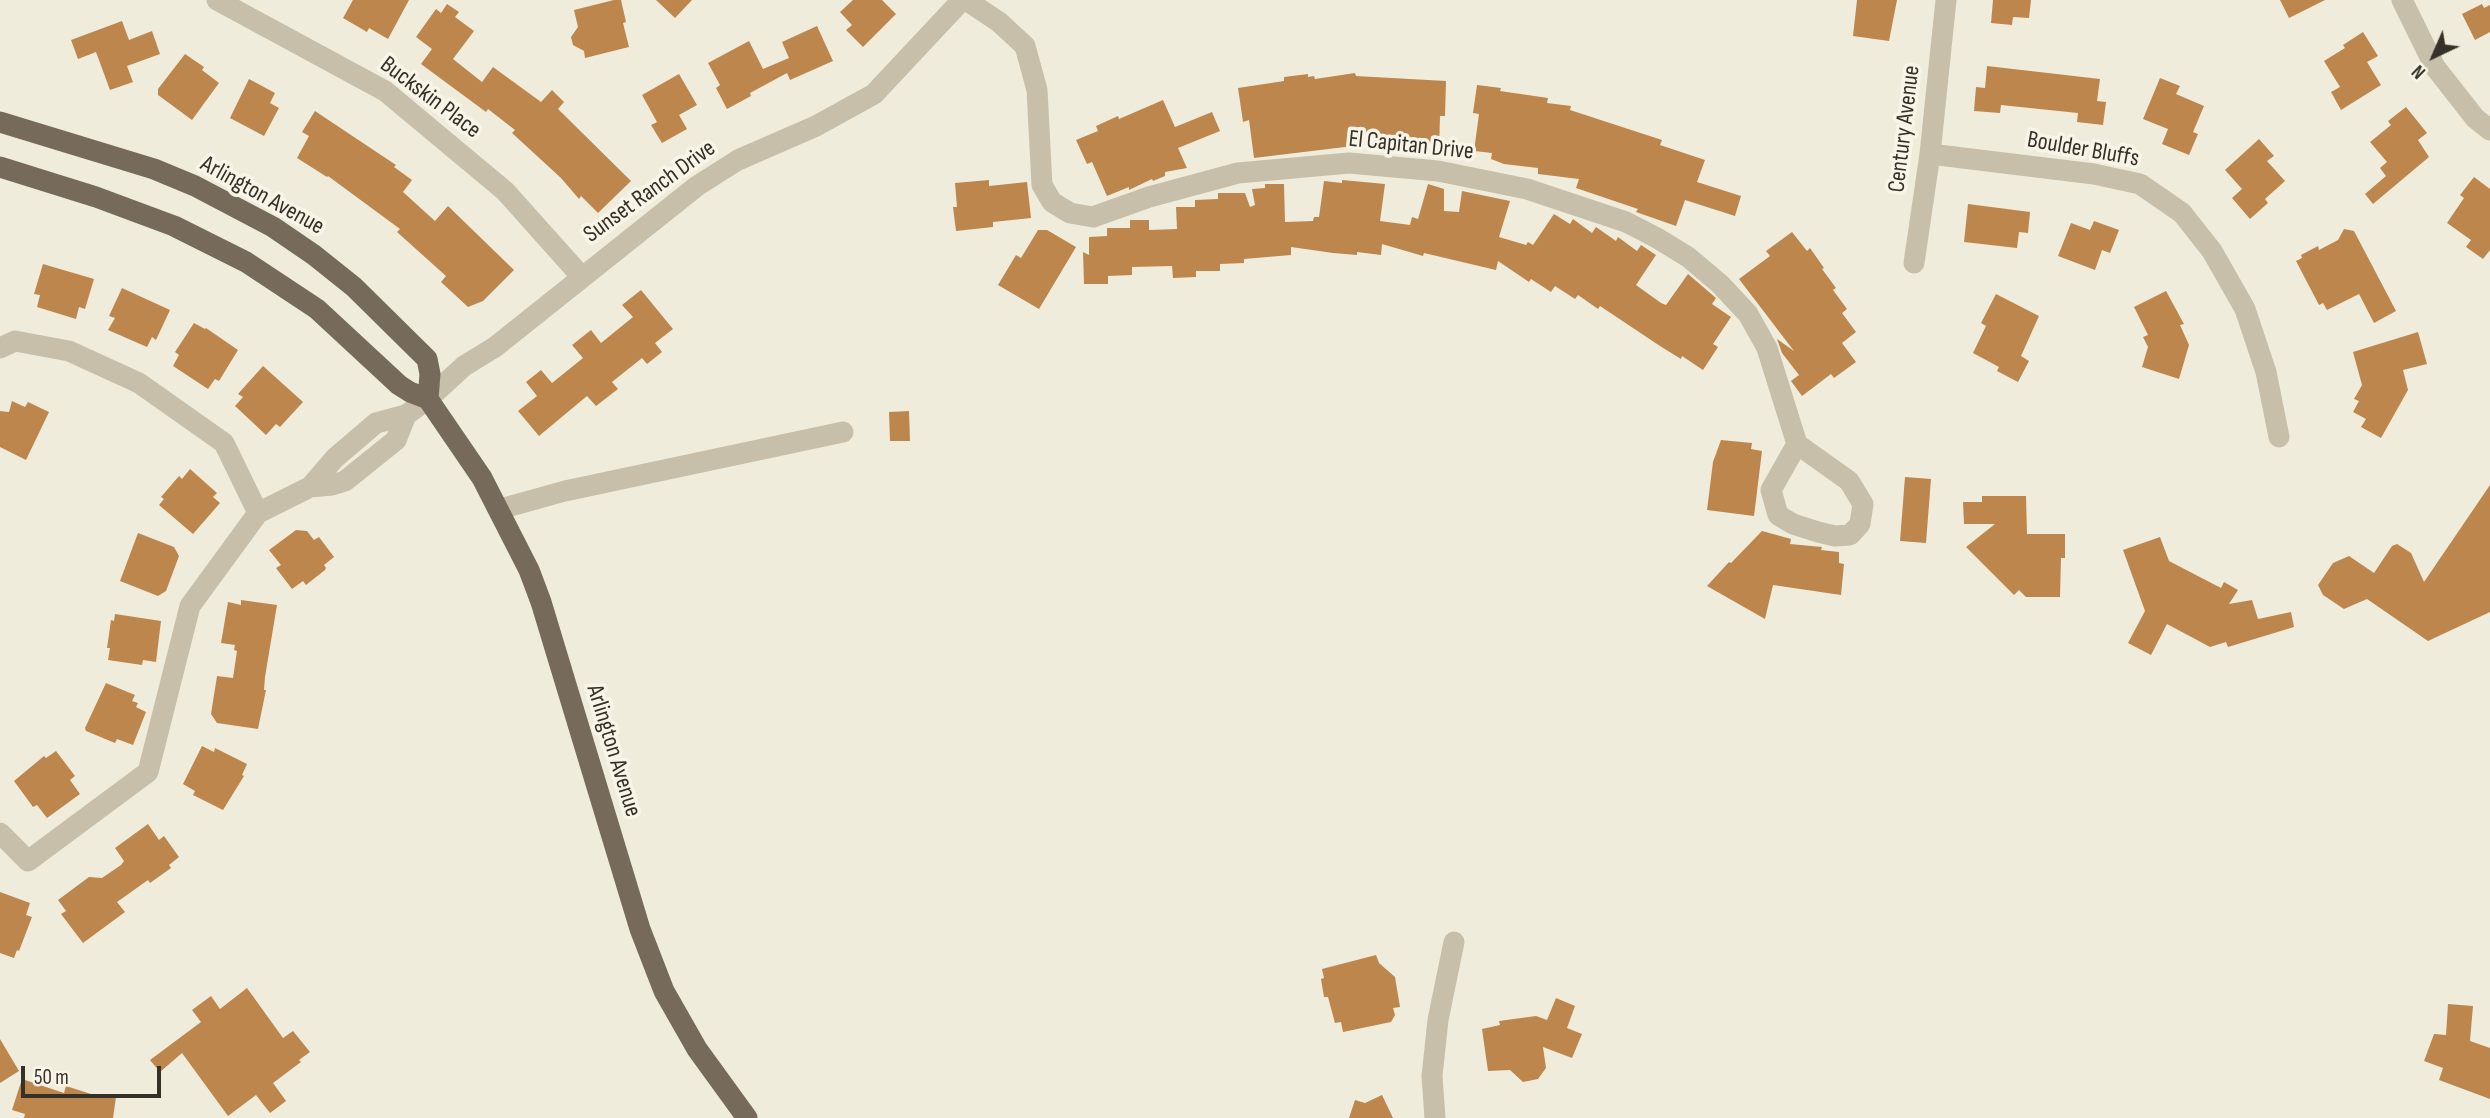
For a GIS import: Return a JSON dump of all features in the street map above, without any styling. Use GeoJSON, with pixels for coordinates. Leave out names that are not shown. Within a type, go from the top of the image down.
{"type":"FeatureCollection","features":[{"type":"Feature","properties":{"kind":"main road","name":"Arlington Avenue"},"geometry":{"type":"LineString","coordinates":[[0,122],[154,169],[195,186],[273,227],[354,287],[427,359],[430,374],[428,399]]}},
{"type":"Feature","properties":{"kind":"main road","name":"Arlington Avenue"},"geometry":{"type":"LineString","coordinates":[[0,167],[96,197],[174,226],[246,262],[317,309],[399,385],[428,399],[465,450],[500,509],[529,570],[640,929],[664,992],[696,1049],[747,1118]]}},
{"type":"Feature","properties":{"kind":"street","name":"Buckskin Place"},"geometry":{"type":"LineString","coordinates":[[217,0],[385,91],[505,191],[581,276]]}},
{"type":"Feature","properties":{"kind":"street","name":"Sunset Ranch Drive"},"geometry":{"type":"LineString","coordinates":[[0,833],[28,860],[148,772],[190,606],[258,513],[310,487],[332,485],[349,478],[396,440],[406,415],[464,366],[495,347],[666,209],[738,160],[816,126],[874,94],[964,0]]}},
{"type":"Feature","properties":{"kind":"street","name":"El Capitan Drive"},"geometry":{"type":"LineString","coordinates":[[964,0],[999,22],[1025,46],[1037,90],[1042,185],[1052,202],[1070,213],[1093,217],[1149,197],[1238,173],[1349,163],[1438,171],[1527,189],[1626,222],[1657,237],[1688,257],[1720,284],[1748,314],[1767,348],[1797,444]]}},
{"type":"Feature","properties":{"kind":"street","name":"Century Avenue"},"geometry":{"type":"LineString","coordinates":[[1914,264],[1930,154],[1946,0]]}},
{"type":"Feature","properties":{"kind":"street"},"geometry":{"type":"LineString","coordinates":[[2402,0],[2435,67],[2475,118],[2490,130]]}},
{"type":"Feature","properties":{"kind":"street","name":"Boulder Bluffs"},"geometry":{"type":"LineString","coordinates":[[1930,154],[2105,176],[2140,184],[2182,212],[2212,251],[2245,309],[2266,372],[2279,437]]}},
{"type":"Feature","properties":{"kind":"street"},"geometry":{"type":"LineString","coordinates":[[8,345],[69,351],[139,383],[224,443],[258,513]]}},
{"type":"Feature","properties":{"kind":"street"},"geometry":{"type":"LineString","coordinates":[[500,509],[565,491],[843,432]]}},
{"type":"Feature","properties":{"kind":"street"},"geometry":{"type":"LineString","coordinates":[[1797,444],[1849,481],[1863,504],[1860,524],[1850,535],[1835,536],[1818,532],[1793,524],[1778,514],[1771,490],[1797,444]]}},
{"type":"Feature","properties":{"kind":"street"},"geometry":{"type":"LineString","coordinates":[[1435,1118],[1432,1076],[1438,1020],[1454,942]]}},
{"type":"Feature","properties":{"kind":"building"},"geometry":{"type":"Polygon","coordinates":[[[353,0],[409,0],[388,39],[369,28],[367,32],[343,18],[353,0]]]}},
{"type":"Feature","properties":{"kind":"building"},"geometry":{"type":"Polygon","coordinates":[[[621,0],[629,47],[585,58],[584,51],[573,45],[571,37],[578,27],[574,10],[621,0]]]}},
{"type":"Feature","properties":{"kind":"building"},"geometry":{"type":"Polygon","coordinates":[[[656,0],[692,0],[675,18],[656,0]]]}},
{"type":"Feature","properties":{"kind":"building"},"geometry":{"type":"Polygon","coordinates":[[[853,0],[882,0],[896,14],[863,47],[846,30],[852,25],[840,12],[853,0]]]}},
{"type":"Feature","properties":{"kind":"building"},"geometry":{"type":"Polygon","coordinates":[[[1857,0],[1897,0],[1889,41],[1853,36],[1857,0]]]}},
{"type":"Feature","properties":{"kind":"building"},"geometry":{"type":"Polygon","coordinates":[[[1993,0],[2031,0],[2029,18],[2013,17],[2012,25],[1991,23],[1993,0]]]}},
{"type":"Feature","properties":{"kind":"building"},"geometry":{"type":"Polygon","coordinates":[[[2280,0],[2325,0],[2289,18],[2280,0]]]}},
{"type":"Feature","properties":{"kind":"building"},"geometry":{"type":"Polygon","coordinates":[[[447,4],[459,12],[455,17],[474,31],[453,59],[482,82],[493,67],[541,102],[552,90],[564,102],[558,109],[631,181],[598,213],[581,196],[579,199],[561,178],[512,133],[515,130],[421,64],[432,49],[416,37],[436,9],[441,13],[447,4]]]}},
{"type":"Feature","properties":{"kind":"building"},"geometry":{"type":"Polygon","coordinates":[[[2482,4],[2484,8],[2490,5],[2490,32],[2475,40],[2462,14],[2482,4]]]}},
{"type":"Feature","properties":{"kind":"building"},"geometry":{"type":"Polygon","coordinates":[[[122,21],[129,40],[152,31],[160,54],[127,66],[133,82],[110,90],[96,52],[78,59],[71,40],[122,21]]]}},
{"type":"Feature","properties":{"kind":"building"},"geometry":{"type":"Polygon","coordinates":[[[817,26],[833,61],[790,80],[787,73],[727,109],[716,88],[720,85],[708,63],[749,41],[763,69],[789,58],[782,42],[817,26]]]}},
{"type":"Feature","properties":{"kind":"building"},"geometry":{"type":"Polygon","coordinates":[[[2363,32],[2378,56],[2367,62],[2381,85],[2341,110],[2331,92],[2340,87],[2324,61],[2363,32]]]}},
{"type":"Feature","properties":{"kind":"building"},"geometry":{"type":"Polygon","coordinates":[[[185,54],[204,67],[202,70],[219,83],[192,120],[158,95],[158,89],[185,54]]]}},
{"type":"Feature","properties":{"kind":"building"},"geometry":{"type":"Polygon","coordinates":[[[1987,66],[2100,79],[2097,101],[2106,102],[2103,125],[2077,122],[2078,113],[2001,105],[2000,113],[1974,111],[1976,87],[1985,88],[1987,66]]]}},
{"type":"Feature","properties":{"kind":"building"},"geometry":{"type":"Polygon","coordinates":[[[1355,73],[1356,76],[1446,81],[1445,116],[1440,116],[1439,152],[1378,148],[1378,143],[1254,158],[1249,120],[1243,122],[1238,88],[1284,81],[1284,77],[1308,74],[1308,77],[1314,76],[1315,79],[1355,73]]]}},
{"type":"Feature","properties":{"kind":"building"},"geometry":{"type":"Polygon","coordinates":[[[679,74],[697,105],[679,115],[687,129],[662,143],[651,125],[657,122],[642,95],[679,74]]]}},
{"type":"Feature","properties":{"kind":"building"},"geometry":{"type":"Polygon","coordinates":[[[2160,78],[2180,86],[2176,94],[2204,106],[2193,132],[2198,134],[2189,155],[2162,144],[2168,129],[2143,119],[2160,78]]]}},
{"type":"Feature","properties":{"kind":"building"},"geometry":{"type":"Polygon","coordinates":[[[249,79],[275,93],[270,103],[279,108],[264,136],[230,118],[249,79]]]}},
{"type":"Feature","properties":{"kind":"building"},"geometry":{"type":"Polygon","coordinates":[[[1477,85],[1548,98],[1547,103],[1571,106],[1570,110],[1662,140],[1660,145],[1705,160],[1697,182],[1741,196],[1735,216],[1685,200],[1676,226],[1636,212],[1638,209],[1576,188],[1579,179],[1538,174],[1538,168],[1504,164],[1491,159],[1492,153],[1474,151],[1479,114],[1473,113],[1477,85]]]}},
{"type":"Feature","properties":{"kind":"building"},"geometry":{"type":"Polygon","coordinates":[[[1163,100],[1175,127],[1212,112],[1220,131],[1178,148],[1187,168],[1165,172],[1165,176],[1153,181],[1152,179],[1129,190],[1129,187],[1107,196],[1092,162],[1087,164],[1076,140],[1098,131],[1096,126],[1163,100]]]}},
{"type":"Feature","properties":{"kind":"building"},"geometry":{"type":"Polygon","coordinates":[[[2406,107],[2427,133],[2418,140],[2429,157],[2373,204],[2365,194],[2386,176],[2380,168],[2387,162],[2370,142],[2391,125],[2388,121],[2406,107]]]}},
{"type":"Feature","properties":{"kind":"building"},"geometry":{"type":"Polygon","coordinates":[[[315,111],[396,165],[394,167],[412,180],[403,192],[435,221],[448,206],[514,270],[483,301],[468,307],[441,282],[446,276],[397,232],[400,229],[328,176],[297,158],[309,136],[302,132],[315,111]]]}},
{"type":"Feature","properties":{"kind":"building"},"geometry":{"type":"Polygon","coordinates":[[[2259,139],[2274,156],[2267,161],[2285,181],[2265,199],[2268,203],[2250,219],[2232,198],[2242,189],[2225,170],[2259,139]]]}},
{"type":"Feature","properties":{"kind":"building"},"geometry":{"type":"Polygon","coordinates":[[[2474,177],[2490,189],[2490,250],[2483,259],[2466,247],[2471,240],[2447,223],[2464,198],[2460,195],[2474,177]]]}},
{"type":"Feature","properties":{"kind":"building"},"geometry":{"type":"Polygon","coordinates":[[[989,180],[989,186],[1027,182],[1031,218],[993,222],[993,227],[956,231],[953,207],[957,207],[955,183],[989,180]]]}},
{"type":"Feature","properties":{"kind":"building"},"geometry":{"type":"Polygon","coordinates":[[[1342,180],[1385,184],[1380,221],[1410,225],[1412,217],[1418,219],[1428,184],[1444,189],[1444,211],[1459,212],[1462,191],[1510,201],[1499,237],[1526,245],[1528,242],[1533,245],[1554,214],[1570,224],[1573,219],[1592,233],[1596,227],[1616,241],[1618,237],[1637,251],[1641,245],[1656,255],[1636,285],[1661,303],[1666,305],[1688,274],[1716,298],[1712,304],[1731,317],[1713,344],[1718,347],[1703,370],[1660,346],[1600,306],[1598,309],[1578,295],[1575,299],[1555,286],[1551,292],[1531,279],[1529,282],[1498,261],[1496,270],[1424,253],[1423,256],[1382,244],[1381,255],[1333,253],[1291,247],[1291,255],[1220,264],[1220,271],[1196,271],[1196,277],[1173,278],[1172,266],[1132,267],[1132,275],[1108,276],[1108,284],[1084,284],[1083,252],[1089,255],[1089,237],[1107,236],[1107,228],[1130,228],[1130,220],[1149,220],[1149,230],[1177,229],[1176,207],[1195,207],[1195,200],[1218,199],[1218,193],[1245,193],[1250,207],[1255,205],[1252,189],[1265,188],[1265,184],[1284,184],[1285,222],[1313,221],[1314,217],[1319,217],[1324,181],[1342,183],[1342,180]]]}},
{"type":"Feature","properties":{"kind":"building"},"geometry":{"type":"Polygon","coordinates":[[[1968,204],[2030,212],[2028,233],[2019,232],[2017,248],[1964,242],[1968,204]]]}},
{"type":"Feature","properties":{"kind":"building"},"geometry":{"type":"Polygon","coordinates":[[[2094,221],[2119,230],[2110,253],[2102,250],[2095,270],[2058,256],[2071,223],[2090,230],[2094,221]]]}},
{"type":"Feature","properties":{"kind":"building"},"geometry":{"type":"Polygon","coordinates":[[[2344,229],[2354,231],[2396,311],[2374,323],[2359,294],[2327,310],[2323,303],[2319,305],[2296,261],[2302,258],[2301,255],[2318,246],[2319,250],[2338,240],[2344,229]]]}},
{"type":"Feature","properties":{"kind":"building"},"geometry":{"type":"Polygon","coordinates":[[[1038,230],[1047,230],[1076,247],[1039,309],[998,285],[1016,255],[1021,258],[1038,230]]]}},
{"type":"Feature","properties":{"kind":"building"},"geometry":{"type":"Polygon","coordinates":[[[1792,232],[1807,251],[1810,248],[1824,268],[1822,269],[1836,288],[1833,290],[1847,309],[1842,313],[1856,332],[1842,343],[1856,362],[1834,378],[1831,374],[1802,396],[1791,381],[1799,375],[1782,353],[1777,339],[1794,351],[1739,279],[1770,256],[1766,251],[1792,232]]]}},
{"type":"Feature","properties":{"kind":"building"},"geometry":{"type":"Polygon","coordinates":[[[43,264],[94,279],[85,309],[79,307],[76,319],[37,307],[40,295],[34,294],[43,264]]]}},
{"type":"Feature","properties":{"kind":"building"},"geometry":{"type":"Polygon","coordinates":[[[122,288],[170,310],[156,340],[152,337],[147,347],[108,330],[115,318],[109,316],[122,288]]]}},
{"type":"Feature","properties":{"kind":"building"},"geometry":{"type":"Polygon","coordinates":[[[641,290],[673,329],[655,343],[662,352],[647,364],[642,358],[612,382],[618,389],[596,406],[587,396],[539,436],[518,411],[537,396],[526,382],[541,370],[552,383],[583,358],[572,345],[591,330],[601,343],[633,317],[622,305],[641,290]]]}},
{"type":"Feature","properties":{"kind":"building"},"geometry":{"type":"Polygon","coordinates":[[[2166,291],[2184,324],[2180,325],[2189,345],[2179,379],[2142,367],[2148,347],[2143,337],[2148,335],[2134,307],[2166,291]]]}},
{"type":"Feature","properties":{"kind":"building"},"geometry":{"type":"Polygon","coordinates":[[[1996,294],[2039,316],[2021,356],[2029,361],[2018,382],[1997,371],[1999,367],[1973,353],[1986,326],[1981,323],[1996,294]]]}},
{"type":"Feature","properties":{"kind":"building"},"geometry":{"type":"Polygon","coordinates":[[[194,323],[238,350],[219,381],[215,379],[208,389],[173,366],[179,355],[175,352],[194,323]]]}},
{"type":"Feature","properties":{"kind":"building"},"geometry":{"type":"Polygon","coordinates":[[[2418,332],[2427,364],[2403,370],[2408,390],[2381,438],[2361,427],[2366,419],[2353,412],[2359,401],[2354,399],[2362,385],[2353,352],[2418,332]]]}},
{"type":"Feature","properties":{"kind":"building"},"geometry":{"type":"Polygon","coordinates":[[[263,366],[303,402],[280,427],[276,424],[266,435],[235,406],[243,397],[238,394],[263,366]]]}},
{"type":"Feature","properties":{"kind":"building"},"geometry":{"type":"Polygon","coordinates":[[[12,401],[25,407],[28,402],[49,412],[26,460],[0,447],[0,411],[9,412],[12,401]]]}},
{"type":"Feature","properties":{"kind":"building"},"geometry":{"type":"Polygon","coordinates":[[[909,411],[910,441],[890,441],[889,412],[909,411]]]}},
{"type":"Feature","properties":{"kind":"building"},"geometry":{"type":"Polygon","coordinates":[[[1721,440],[1752,443],[1751,449],[1762,451],[1754,516],[1707,510],[1713,462],[1721,440]]]}},
{"type":"Feature","properties":{"kind":"building"},"geometry":{"type":"Polygon","coordinates":[[[190,469],[217,493],[213,497],[220,503],[193,534],[159,505],[164,499],[161,497],[179,476],[182,479],[190,469]]]}},
{"type":"Feature","properties":{"kind":"building"},"geometry":{"type":"Polygon","coordinates":[[[1905,477],[1931,479],[1926,543],[1900,541],[1905,477]]]}},
{"type":"Feature","properties":{"kind":"building"},"geometry":{"type":"Polygon","coordinates":[[[2490,485],[2490,612],[2428,641],[2367,599],[2344,609],[2323,595],[2318,585],[2333,563],[2349,556],[2374,573],[2392,546],[2397,544],[2411,553],[2424,582],[2490,485]]]}},
{"type":"Feature","properties":{"kind":"building"},"geometry":{"type":"Polygon","coordinates":[[[1982,496],[2026,496],[2027,534],[2065,534],[2060,597],[2026,597],[2019,590],[2014,595],[1966,547],[1995,524],[1964,524],[1963,502],[1982,502],[1982,496]]]}},
{"type":"Feature","properties":{"kind":"building"},"geometry":{"type":"Polygon","coordinates":[[[296,530],[307,531],[314,540],[319,537],[334,557],[324,565],[325,570],[306,585],[303,581],[292,589],[276,568],[281,565],[269,550],[296,530]]]}},
{"type":"Feature","properties":{"kind":"building"},"geometry":{"type":"Polygon","coordinates":[[[1762,531],[1791,539],[1790,544],[1822,547],[1821,550],[1839,552],[1839,563],[1844,564],[1841,595],[1773,585],[1765,619],[1707,586],[1762,531]]]}},
{"type":"Feature","properties":{"kind":"building"},"geometry":{"type":"Polygon","coordinates":[[[138,533],[174,547],[179,556],[166,591],[158,596],[120,581],[138,533]]]}},
{"type":"Feature","properties":{"kind":"building"},"geometry":{"type":"Polygon","coordinates":[[[2160,537],[2169,561],[2221,588],[2224,582],[2238,590],[2229,604],[2252,600],[2258,619],[2291,612],[2294,627],[2228,647],[2226,642],[2210,647],[2167,624],[2151,655],[2128,643],[2145,611],[2123,550],[2160,537]]]}},
{"type":"Feature","properties":{"kind":"building"},"geometry":{"type":"Polygon","coordinates":[[[241,600],[277,605],[258,729],[217,723],[211,714],[217,676],[233,678],[237,651],[234,650],[235,645],[221,643],[228,602],[241,605],[241,600]]]}},
{"type":"Feature","properties":{"kind":"building"},"geometry":{"type":"Polygon","coordinates":[[[115,614],[161,621],[156,662],[143,660],[142,665],[108,660],[111,620],[114,621],[115,614]]]}},
{"type":"Feature","properties":{"kind":"building"},"geometry":{"type":"Polygon","coordinates":[[[106,683],[135,695],[132,701],[138,703],[136,707],[146,712],[133,745],[117,739],[115,743],[86,731],[106,683]]]}},
{"type":"Feature","properties":{"kind":"building"},"geometry":{"type":"Polygon","coordinates":[[[202,746],[214,752],[215,748],[247,764],[242,775],[244,776],[223,810],[193,795],[195,791],[183,784],[202,746]]]}},
{"type":"Feature","properties":{"kind":"building"},"geometry":{"type":"Polygon","coordinates":[[[56,751],[75,776],[70,780],[80,794],[47,818],[37,805],[33,807],[14,781],[44,756],[46,758],[56,751]]]}},
{"type":"Feature","properties":{"kind":"building"},"geometry":{"type":"Polygon","coordinates":[[[148,824],[159,840],[164,836],[179,857],[169,865],[171,868],[117,902],[125,912],[83,943],[61,914],[66,911],[58,900],[89,877],[102,878],[121,865],[124,861],[115,848],[148,824]]]}},
{"type":"Feature","properties":{"kind":"building"},"geometry":{"type":"Polygon","coordinates":[[[0,892],[30,903],[26,915],[32,917],[14,958],[0,953],[0,892]]]}},
{"type":"Feature","properties":{"kind":"building"},"geometry":{"type":"Polygon","coordinates":[[[1376,955],[1379,963],[1395,977],[1400,1007],[1393,1008],[1395,1015],[1391,1022],[1343,1032],[1341,1022],[1335,1023],[1328,997],[1324,997],[1322,969],[1376,955]]]}},
{"type":"Feature","properties":{"kind":"building"},"geometry":{"type":"Polygon","coordinates":[[[247,988],[283,1038],[293,1031],[310,1052],[273,1083],[286,1101],[270,1113],[256,1095],[228,1116],[182,1053],[160,1072],[150,1060],[201,1022],[192,1010],[211,996],[220,1009],[247,988]]]}},
{"type":"Feature","properties":{"kind":"building"},"geometry":{"type":"Polygon","coordinates":[[[1556,998],[1575,1006],[1567,1028],[1582,1034],[1572,1058],[1543,1047],[1546,1068],[1538,1079],[1523,1082],[1510,1070],[1488,1071],[1482,1029],[1500,1025],[1499,1021],[1536,1016],[1547,1020],[1556,998]]]}},
{"type":"Feature","properties":{"kind":"building"},"geometry":{"type":"Polygon","coordinates":[[[2448,1004],[2473,1006],[2470,1041],[2490,1048],[2490,1099],[2439,1080],[2443,1068],[2424,1061],[2434,1034],[2446,1035],[2448,1004]]]}},
{"type":"Feature","properties":{"kind":"building"},"geometry":{"type":"Polygon","coordinates":[[[0,1039],[19,1071],[0,1083],[0,1039]]]}},
{"type":"Feature","properties":{"kind":"building"},"geometry":{"type":"Polygon","coordinates":[[[22,1079],[64,1093],[66,1086],[94,1095],[116,1097],[113,1118],[24,1118],[25,1114],[12,1110],[22,1079]]]}},
{"type":"Feature","properties":{"kind":"building"},"geometry":{"type":"Polygon","coordinates":[[[1382,1095],[1393,1118],[1349,1118],[1355,1100],[1365,1103],[1382,1095]]]}}]}
